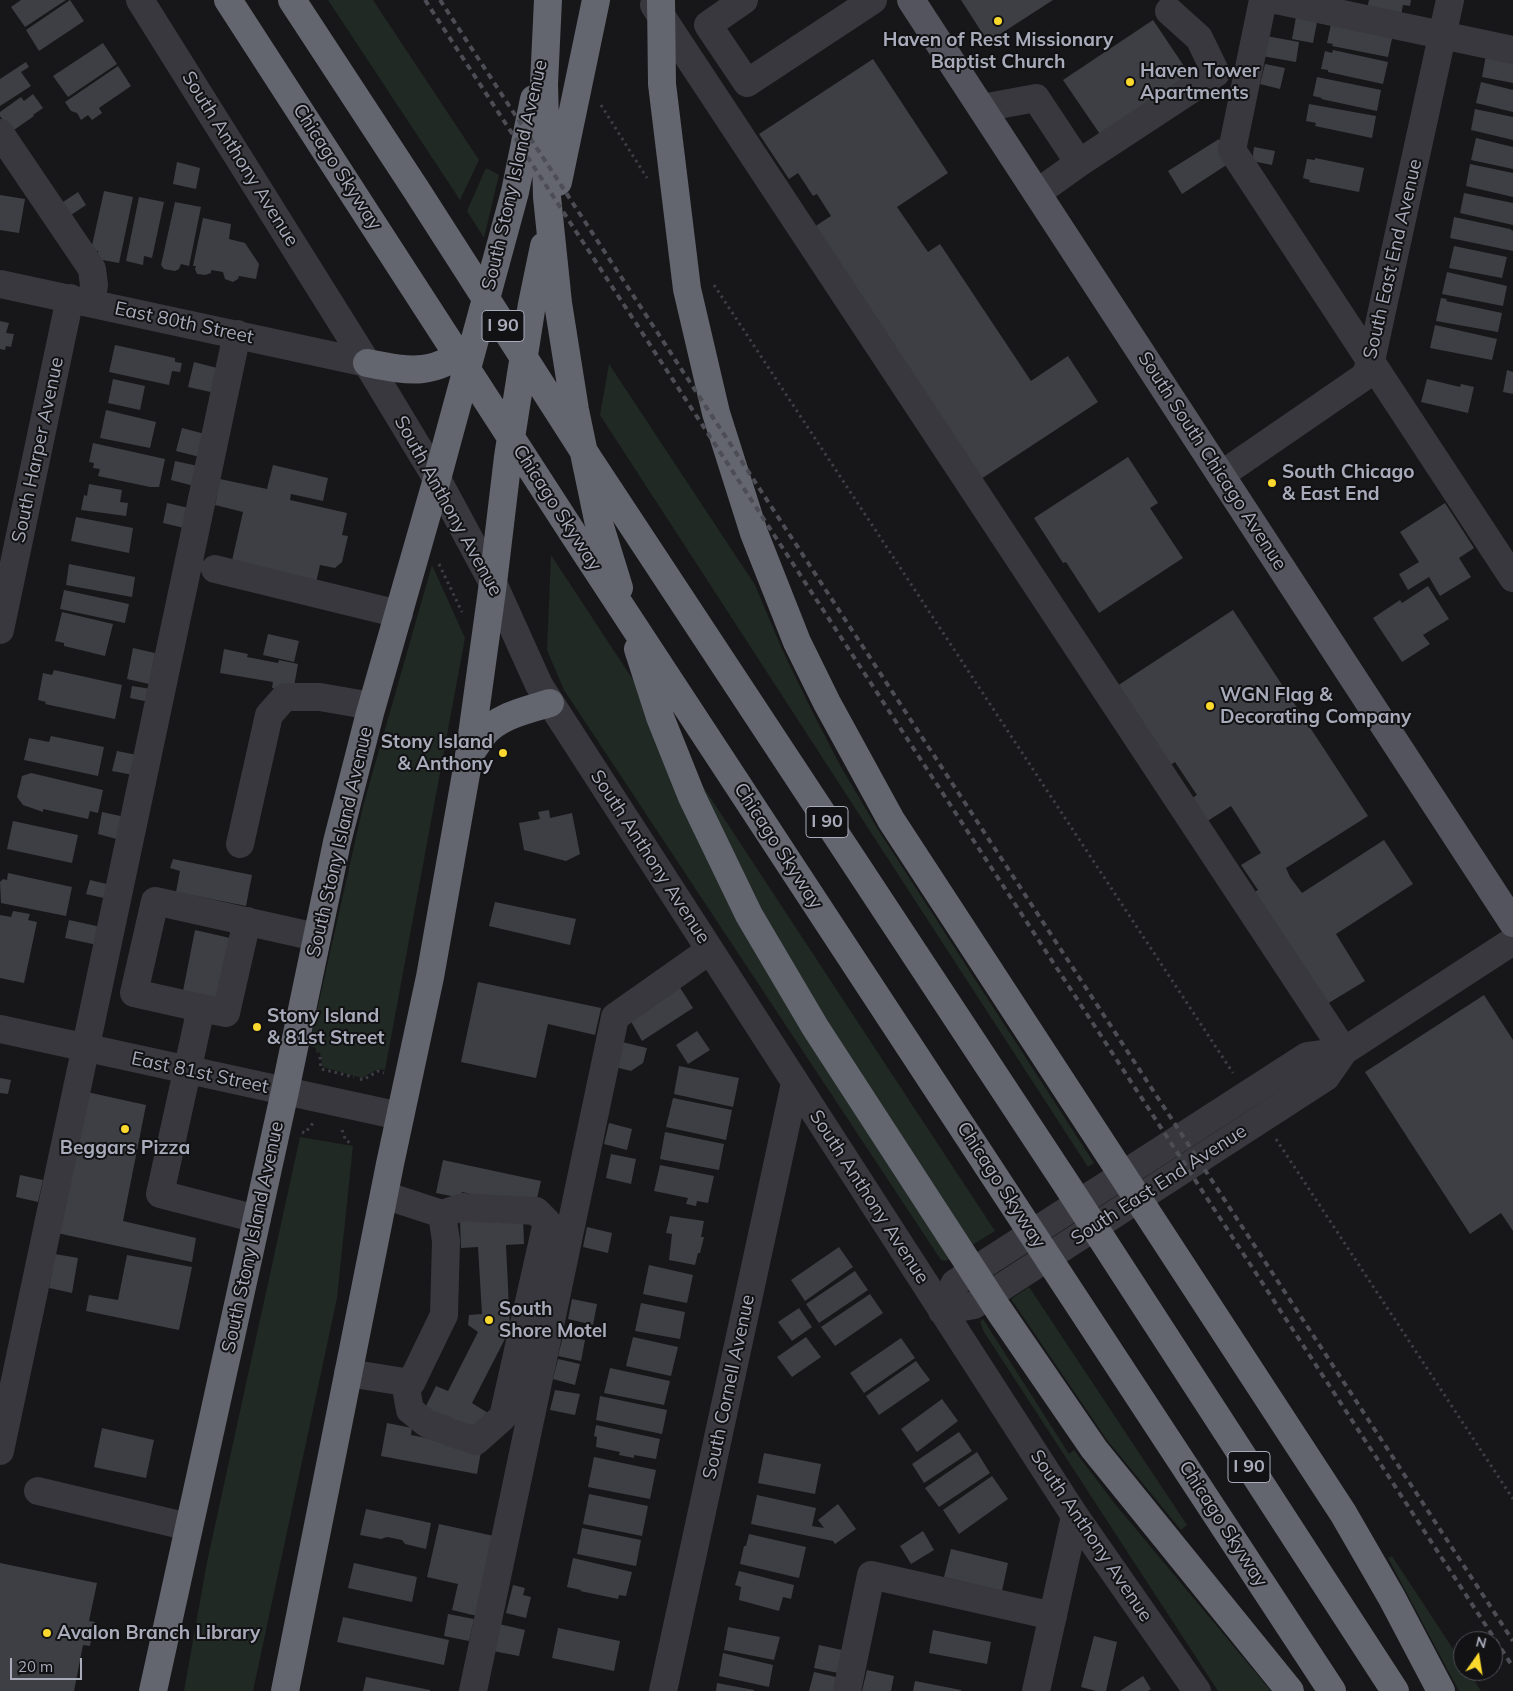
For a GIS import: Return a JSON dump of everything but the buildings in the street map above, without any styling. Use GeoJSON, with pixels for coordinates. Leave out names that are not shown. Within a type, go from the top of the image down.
{"type":"FeatureCollection","features":[{"type":"Feature","properties":{"kind":"highway","name":"Chicago Skyway"},"geometry":{"type":"LineString","coordinates":[[228,0],[574,535],[1332,1691]]}},
{"type":"Feature","properties":{"kind":"highway","name":"I 90"},"geometry":{"type":"LineString","coordinates":[[292,0],[590,461],[1065,1182],[1394,1691]]}},
{"type":"Feature","properties":{"kind":"highway"},"geometry":{"type":"LineString","coordinates":[[548,0],[544,84],[547,197],[558,303],[575,410],[598,520],[660,717],[692,797],[754,923],[815,1027],[998,1310],[1094,1449],[1290,1691]]}},
{"type":"Feature","properties":{"kind":"highway","name":"South Stony Island Avenue"},"geometry":{"type":"LineString","coordinates":[[154,1691],[285,1091],[337,842],[372,706],[438,478],[515,192],[554,0]]}},
{"type":"Feature","properties":{"kind":"highway"},"geometry":{"type":"LineString","coordinates":[[285,1691],[400,1116],[430,977],[469,757],[508,457],[532,304],[596,0]]}},
{"type":"Feature","properties":{"kind":"highway"},"geometry":{"type":"LineString","coordinates":[[661,0],[662,84],[687,289],[716,413],[754,533],[797,642],[827,704],[891,820],[1343,1513],[1392,1598],[1441,1691]]}},
{"type":"Feature","properties":{"kind":"highway"},"geometry":{"type":"LineString","coordinates":[[367,363],[403,370],[429,369],[456,358],[474,344]]}},
{"type":"Feature","properties":{"kind":"highway"},"geometry":{"type":"LineString","coordinates":[[469,757],[483,734],[496,723],[517,713],[550,703]]}},
{"type":"Feature","properties":{"kind":"main road","name":"South South Chicago Avenue"},"geometry":{"type":"LineString","coordinates":[[911,0],[1513,923]]}},
{"type":"Feature","properties":{"kind":"street","name":"South Anthony Avenue"},"geometry":{"type":"LineString","coordinates":[[140,0],[438,478],[493,583],[538,685],[1075,1516],[1197,1691]]}},
{"type":"Feature","properties":{"kind":"street"},"geometry":{"type":"LineString","coordinates":[[651,0],[1344,1052]]}},
{"type":"Feature","properties":{"kind":"street"},"geometry":{"type":"LineString","coordinates":[[744,0],[708,25],[747,83],[873,0]]}},
{"type":"Feature","properties":{"kind":"street"},"geometry":{"type":"LineString","coordinates":[[1263,0],[1232,150],[1513,578]]}},
{"type":"Feature","properties":{"kind":"street"},"geometry":{"type":"LineString","coordinates":[[1276,0],[1513,50]]}},
{"type":"Feature","properties":{"kind":"street","name":"South East End Avenue"},"geometry":{"type":"LineString","coordinates":[[1221,475],[1365,376],[1371,361],[1450,0]]}},
{"type":"Feature","properties":{"kind":"street"},"geometry":{"type":"LineString","coordinates":[[1037,193],[1079,163],[1216,73],[1199,38],[1169,11]]}},
{"type":"Feature","properties":{"kind":"street"},"geometry":{"type":"LineString","coordinates":[[982,108],[1036,98],[1079,163]]}},
{"type":"Feature","properties":{"kind":"street","name":"South Harper Avenue"},"geometry":{"type":"LineString","coordinates":[[0,132],[92,268],[94,285],[80,301],[0,630]]}},
{"type":"Feature","properties":{"kind":"street","name":"East 80th Street"},"geometry":{"type":"LineString","coordinates":[[0,284],[367,363]]}},
{"type":"Feature","properties":{"kind":"street"},"geometry":{"type":"LineString","coordinates":[[0,1451],[237,334]]}},
{"type":"Feature","properties":{"kind":"street"},"geometry":{"type":"LineString","coordinates":[[215,569],[399,614]]}},
{"type":"Feature","properties":{"kind":"street"},"geometry":{"type":"LineString","coordinates":[[240,844],[269,715],[285,697],[320,697],[372,706]]}},
{"type":"Feature","properties":{"kind":"street"},"geometry":{"type":"LineString","coordinates":[[247,921],[226,1013],[134,992],[155,901],[247,921],[316,937]]}},
{"type":"Feature","properties":{"kind":"street","name":"South East End Avenue"},"geometry":{"type":"LineString","coordinates":[[942,1310],[955,1283],[1308,1056],[1344,1052],[1513,941]]}},
{"type":"Feature","properties":{"kind":"street"},"geometry":{"type":"LineString","coordinates":[[473,1691],[615,1017],[710,950]]}},
{"type":"Feature","properties":{"kind":"street"},"geometry":{"type":"LineString","coordinates":[[201,1008],[160,1194],[257,1219]]}},
{"type":"Feature","properties":{"kind":"street","name":"East 81st Street"},"geometry":{"type":"LineString","coordinates":[[0,1029],[400,1116]]}},
{"type":"Feature","properties":{"kind":"street","name":"South Cornell Avenue"},"geometry":{"type":"LineString","coordinates":[[663,1691],[795,1083]]}},
{"type":"Feature","properties":{"kind":"street"},"geometry":{"type":"LineString","coordinates":[[384,1195],[442,1214],[463,1207],[536,1211],[547,1222],[503,1417],[476,1442],[426,1423],[410,1410],[405,1382]]}},
{"type":"Feature","properties":{"kind":"street"},"geometry":{"type":"LineString","coordinates":[[348,1373],[412,1383],[444,1315],[446,1241],[442,1214]]}},
{"type":"Feature","properties":{"kind":"street"},"geometry":{"type":"LineString","coordinates":[[38,1491],[189,1527]]}},
{"type":"Feature","properties":{"kind":"street"},"geometry":{"type":"LineString","coordinates":[[1036,1691],[1075,1516]]}},
{"type":"Feature","properties":{"kind":"street"},"geometry":{"type":"LineString","coordinates":[[846,1691],[871,1575],[1053,1616]]}},
{"type":"Feature","properties":{"kind":"path"},"geometry":{"type":"LineString","coordinates":[[606,114],[649,181]]}},
{"type":"Feature","properties":{"kind":"path"},"geometry":{"type":"LineString","coordinates":[[712,282],[1232,1071]]}},
{"type":"Feature","properties":{"kind":"path"},"geometry":{"type":"LineString","coordinates":[[439,562],[462,612]]}},
{"type":"Feature","properties":{"kind":"path"},"geometry":{"type":"LineString","coordinates":[[314,1054],[319,1056],[321,1069],[363,1080],[378,1072],[388,1074]]}},
{"type":"Feature","properties":{"kind":"path"},"geometry":{"type":"LineString","coordinates":[[1276,1138],[1513,1499]]}},
{"type":"Feature","properties":{"kind":"shaded area"},"geometry":{"type":"Polygon","coordinates":[[[328,0],[373,0],[479,160],[460,200],[328,0]]]}},
{"type":"Feature","properties":{"kind":"shaded area"},"geometry":{"type":"Polygon","coordinates":[[[486,168],[499,175],[484,238],[467,211],[486,168]]]}},
{"type":"Feature","properties":{"kind":"shaded area"},"geometry":{"type":"Polygon","coordinates":[[[609,364],[755,585],[782,649],[841,767],[877,828],[1094,1163],[1088,1167],[600,415],[609,364]]]}},
{"type":"Feature","properties":{"kind":"shaded area"},"geometry":{"type":"Polygon","coordinates":[[[551,555],[995,1231],[946,1261],[941,1260],[564,690],[547,650],[551,555]]]}},
{"type":"Feature","properties":{"kind":"shaded area"},"geometry":{"type":"Polygon","coordinates":[[[432,565],[465,638],[385,1070],[378,1069],[362,1078],[323,1067],[320,1053],[316,1052],[316,1048],[309,1046],[363,806],[432,565]]]}},
{"type":"Feature","properties":{"kind":"shaded area"},"geometry":{"type":"Polygon","coordinates":[[[300,1137],[353,1146],[337,1298],[253,1691],[184,1691],[207,1562],[300,1137]]]}},
{"type":"Feature","properties":{"kind":"shaded area"},"geometry":{"type":"Polygon","coordinates":[[[1029,1287],[1187,1525],[1181,1530],[1107,1440],[1011,1299],[1029,1287]]]}},
{"type":"Feature","properties":{"kind":"shaded area"},"geometry":{"type":"Polygon","coordinates":[[[983,1319],[1069,1454],[1074,1450],[1115,1504],[1271,1691],[1218,1691],[984,1332],[980,1322],[983,1319]]]}},
{"type":"Feature","properties":{"kind":"shaded area"},"geometry":{"type":"Polygon","coordinates":[[[1392,1556],[1453,1649],[1453,1680],[1388,1558],[1392,1556]]]}},
{"type":"Feature","properties":{"kind":"shaded area"},"geometry":{"type":"Polygon","coordinates":[[[1454,1681],[1474,1681],[1481,1691],[1459,1691],[1454,1681]]]}},
{"type":"Feature","properties":{"kind":"railway"},"geometry":{"type":"LineString","coordinates":[[425,0],[1513,1667]]}},
{"type":"Feature","properties":{"kind":"railway"},"geometry":{"type":"LineString","coordinates":[[440,0],[1513,1641]]}},
{"type":"Feature","properties":{"kind":"place","name":"Haven of Rest Missionary Baptist Church"},"geometry":{"type":"Point","coordinates":[998,21]}},
{"type":"Feature","properties":{"kind":"place","name":"Haven Tower Apartments"},"geometry":{"type":"Point","coordinates":[1130,82]}},
{"type":"Feature","properties":{"kind":"place","name":"South Chicago & East End"},"geometry":{"type":"Point","coordinates":[1272,483]}},
{"type":"Feature","properties":{"kind":"place","name":"WGN Flag & Decorating Company"},"geometry":{"type":"Point","coordinates":[1210,706]}},
{"type":"Feature","properties":{"kind":"place","name":"Stony Island & Anthony"},"geometry":{"type":"Point","coordinates":[503,753]}},
{"type":"Feature","properties":{"kind":"place","name":"Stony Island & 81st Street"},"geometry":{"type":"Point","coordinates":[257,1027]}},
{"type":"Feature","properties":{"kind":"place","name":"Beggars Pizza"},"geometry":{"type":"Point","coordinates":[125,1129]}},
{"type":"Feature","properties":{"kind":"place","name":"South Shore Motel"},"geometry":{"type":"Point","coordinates":[489,1320]}},
{"type":"Feature","properties":{"kind":"place","name":"Avalon Branch Library"},"geometry":{"type":"Point","coordinates":[47,1633]}}]}
